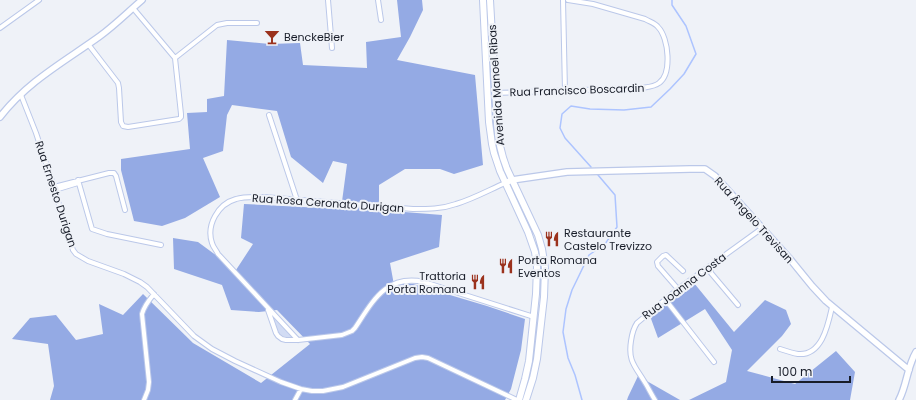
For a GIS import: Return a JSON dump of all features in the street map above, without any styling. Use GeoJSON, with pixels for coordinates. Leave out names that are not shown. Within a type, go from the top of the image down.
{"type":"FeatureCollection","features":[{"type":"Feature","properties":{"kind":"main road","name":"Avenida Manoel Ribas"},"geometry":{"type":"LineString","coordinates":[[482,0],[490,133],[494,153],[500,171],[528,232],[535,252],[537,275],[528,370],[518,400]]}},
{"type":"Feature","properties":{"kind":"main road","name":"Avenida Manoel Ribas"},"geometry":{"type":"LineString","coordinates":[[490,1],[497,134],[503,160],[540,241],[545,268],[540,334],[534,378],[526,400]]}},
{"type":"Feature","properties":{"kind":"main road"},"geometry":{"type":"LineString","coordinates":[[486,74],[489,87],[491,91],[495,93]]}},
{"type":"Feature","properties":{"kind":"main road"},"geometry":{"type":"LineString","coordinates":[[488,104],[493,108],[497,124]]}},
{"type":"Feature","properties":{"kind":"main road"},"geometry":{"type":"LineString","coordinates":[[534,317],[537,319],[540,334]]}},
{"type":"Feature","properties":{"kind":"street"},"geometry":{"type":"LineString","coordinates":[[0,28],[39,0]]}},
{"type":"Feature","properties":{"kind":"street"},"geometry":{"type":"LineString","coordinates":[[1,114],[21,94],[52,68],[107,30],[142,0]]}},
{"type":"Feature","properties":{"kind":"street"},"geometry":{"type":"LineString","coordinates":[[328,0],[332,48]]}},
{"type":"Feature","properties":{"kind":"street"},"geometry":{"type":"LineString","coordinates":[[378,0],[381,20]]}},
{"type":"Feature","properties":{"kind":"street"},"geometry":{"type":"LineString","coordinates":[[564,0],[565,91]]}},
{"type":"Feature","properties":{"kind":"street","name":"Rua Francisco Boscardin"},"geometry":{"type":"LineString","coordinates":[[495,93],[647,88],[661,82],[667,66],[668,58],[666,43],[658,26],[645,20],[593,4],[568,0]]}},
{"type":"Feature","properties":{"kind":"street"},"geometry":{"type":"LineString","coordinates":[[88,44],[118,83],[121,122],[123,126],[135,126],[178,120],[181,118],[182,114],[175,58],[133,8]]}},
{"type":"Feature","properties":{"kind":"street"},"geometry":{"type":"LineString","coordinates":[[175,58],[217,25],[227,23],[257,22]]}},
{"type":"Feature","properties":{"kind":"street","name":"Rua Ernesto Durigan"},"geometry":{"type":"LineString","coordinates":[[21,94],[36,133],[73,250],[76,254],[88,261],[132,278],[144,285],[194,336],[212,349],[281,382],[312,391],[323,391],[343,387],[415,358],[422,357],[433,360],[518,400]]}},
{"type":"Feature","properties":{"kind":"street"},"geometry":{"type":"LineString","coordinates":[[269,115],[297,200]]}},
{"type":"Feature","properties":{"kind":"street","name":"Rua Ângelo Trevisan"},"geometry":{"type":"LineString","coordinates":[[505,183],[512,180],[567,172],[690,169],[705,170],[715,176],[832,307],[909,370]]}},
{"type":"Feature","properties":{"kind":"street"},"geometry":{"type":"LineString","coordinates":[[54,188],[109,173],[114,173],[125,210]]}},
{"type":"Feature","properties":{"kind":"street"},"geometry":{"type":"LineString","coordinates":[[78,182],[92,229],[160,244]]}},
{"type":"Feature","properties":{"kind":"street","name":"Rua Rosa Ceronato Durigan"},"geometry":{"type":"LineString","coordinates":[[298,340],[218,254],[212,242],[210,228],[216,214],[228,202],[244,197],[254,197],[428,209],[455,205],[505,183]]}},
{"type":"Feature","properties":{"kind":"street","name":"Rua Joanna Costa"},"geometry":{"type":"LineString","coordinates":[[654,400],[646,382],[631,359],[630,350],[633,329],[637,323],[678,288],[761,229]]}},
{"type":"Feature","properties":{"kind":"street"},"geometry":{"type":"LineString","coordinates":[[678,288],[658,266],[657,262],[666,255],[683,271]]}},
{"type":"Feature","properties":{"kind":"street"},"geometry":{"type":"LineString","coordinates":[[710,266],[711,273],[738,305]]}},
{"type":"Feature","properties":{"kind":"street"},"geometry":{"type":"LineString","coordinates":[[267,306],[276,333],[282,339],[286,340],[342,335],[352,332],[375,298],[383,290],[396,283],[409,280],[424,282],[534,317]]}},
{"type":"Feature","properties":{"kind":"street"},"geometry":{"type":"LineString","coordinates":[[144,400],[149,382],[142,314],[143,308],[154,294]]}},
{"type":"Feature","properties":{"kind":"street"},"geometry":{"type":"LineString","coordinates":[[665,299],[714,362]]}},
{"type":"Feature","properties":{"kind":"street"},"geometry":{"type":"LineString","coordinates":[[780,349],[799,354],[811,351],[817,346],[826,331],[832,307]]}},
{"type":"Feature","properties":{"kind":"street"},"geometry":{"type":"LineString","coordinates":[[899,400],[916,352]]}},
{"type":"Feature","properties":{"kind":"street"},"geometry":{"type":"LineString","coordinates":[[294,400],[301,389]]}},
{"type":"Feature","properties":{"kind":"shaded area"},"geometry":{"type":"Polygon","coordinates":[[[397,0],[422,0],[423,10],[397,60],[475,75],[483,165],[454,174],[440,169],[405,169],[379,185],[379,210],[442,215],[439,247],[390,263],[394,285],[413,284],[525,319],[521,350],[511,389],[505,400],[50,400],[54,386],[48,344],[12,339],[30,318],[56,315],[76,340],[103,334],[99,304],[123,315],[143,294],[193,343],[261,383],[310,344],[277,310],[259,312],[231,310],[222,285],[174,269],[173,238],[198,242],[236,270],[253,244],[241,238],[244,204],[341,209],[347,164],[333,161],[323,183],[291,157],[277,111],[232,105],[227,115],[223,151],[203,158],[220,197],[185,218],[162,226],[134,221],[121,170],[121,159],[190,149],[187,113],[207,112],[207,99],[224,96],[227,40],[270,44],[300,43],[303,65],[367,68],[366,42],[401,37],[397,0]]]}},
{"type":"Feature","properties":{"kind":"shaded area"},"geometry":{"type":"Polygon","coordinates":[[[694,283],[734,332],[765,300],[786,310],[791,324],[782,336],[747,371],[795,384],[836,351],[855,372],[850,400],[689,400],[726,382],[732,350],[705,309],[658,338],[650,316],[694,283]]]}},
{"type":"Feature","properties":{"kind":"shaded area"},"geometry":{"type":"Polygon","coordinates":[[[273,317],[293,338],[284,336],[278,332],[273,317]]]}},
{"type":"Feature","properties":{"kind":"shaded area"},"geometry":{"type":"Polygon","coordinates":[[[638,376],[680,400],[627,400],[638,376]]]}},
{"type":"Feature","properties":{"kind":"waterway"},"geometry":{"type":"LineString","coordinates":[[591,167],[565,138],[560,128],[562,114],[571,106],[590,109],[624,110],[651,107],[670,89],[684,74],[696,54],[686,26],[672,5],[672,0]]}},
{"type":"Feature","properties":{"kind":"waterway"},"geometry":{"type":"LineString","coordinates":[[582,400],[575,375],[568,358],[563,332],[566,309],[572,290],[589,255],[605,244],[617,227],[615,195],[598,175]]}},
{"type":"Feature","properties":{"kind":"place","name":"BenckeBier"},"geometry":{"type":"Point","coordinates":[272,37]}},
{"type":"Feature","properties":{"kind":"place","name":"Restaurante Castelo Trevizzo"},"geometry":{"type":"Point","coordinates":[552,239]}},
{"type":"Feature","properties":{"kind":"place","name":"Porta Romana Eventos"},"geometry":{"type":"Point","coordinates":[506,266]}},
{"type":"Feature","properties":{"kind":"place","name":"Trattoria Porta Romana"},"geometry":{"type":"Point","coordinates":[478,282]}}]}
